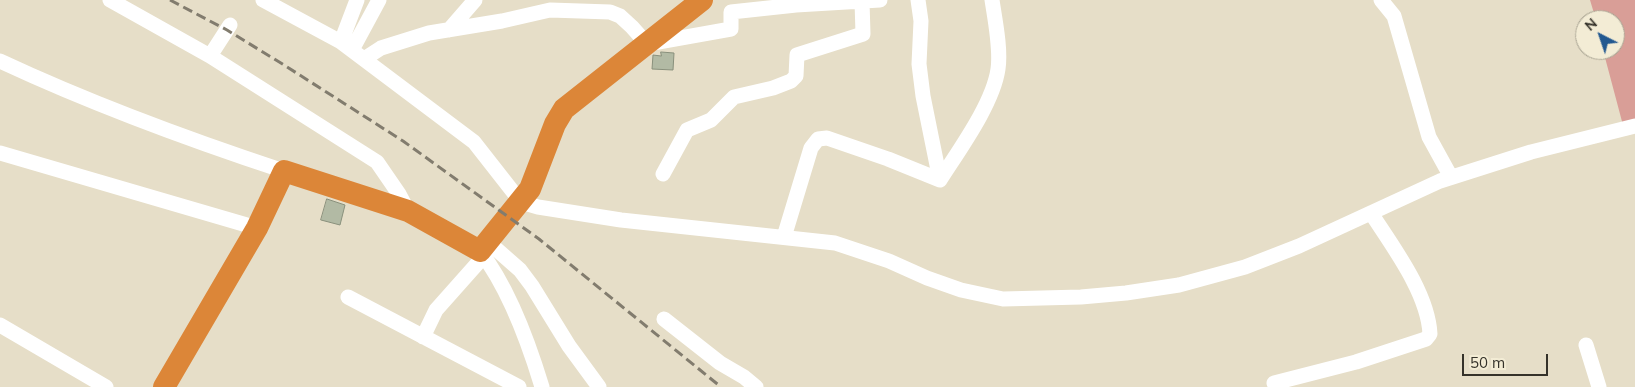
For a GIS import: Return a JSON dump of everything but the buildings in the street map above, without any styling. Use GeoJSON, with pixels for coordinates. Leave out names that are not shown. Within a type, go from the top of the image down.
{"type":"FeatureCollection","features":[{"type":"Feature","properties":{"kind":"highway"},"geometry":{"type":"LineString","coordinates":[[164,387],[257,228],[284,171],[408,211],[484,250],[530,189],[555,124],[564,109],[702,0]]}},
{"type":"Feature","properties":{"kind":"street"},"geometry":{"type":"LineString","coordinates":[[110,0],[210,56],[377,162],[400,194],[408,211]]}},
{"type":"Feature","properties":{"kind":"street"},"geometry":{"type":"LineString","coordinates":[[263,0],[352,50],[474,142],[521,202],[538,208],[621,220],[835,243],[889,261],[927,278],[961,290],[1003,299],[1126,294],[1179,285],[1245,267],[1299,246],[1451,177],[1531,152],[1635,126]]}},
{"type":"Feature","properties":{"kind":"street"},"geometry":{"type":"LineString","coordinates":[[352,50],[357,0]]}},
{"type":"Feature","properties":{"kind":"street"},"geometry":{"type":"LineString","coordinates":[[352,50],[379,0]]}},
{"type":"Feature","properties":{"kind":"street"},"geometry":{"type":"LineString","coordinates":[[450,30],[475,0]]}},
{"type":"Feature","properties":{"kind":"street"},"geometry":{"type":"LineString","coordinates":[[352,50],[381,48],[430,33],[502,21],[538,6],[566,5],[610,12],[620,16],[647,44],[731,29],[731,12],[741,0]]}},
{"type":"Feature","properties":{"kind":"street"},"geometry":{"type":"LineString","coordinates":[[731,12],[880,0]]}},
{"type":"Feature","properties":{"kind":"street"},"geometry":{"type":"LineString","coordinates":[[918,0],[920,21],[919,64],[940,180]]}},
{"type":"Feature","properties":{"kind":"street"},"geometry":{"type":"LineString","coordinates":[[940,180],[989,99],[998,68],[997,36],[992,0]]}},
{"type":"Feature","properties":{"kind":"street"},"geometry":{"type":"LineString","coordinates":[[1381,0],[1394,16],[1429,137],[1451,177]]}},
{"type":"Feature","properties":{"kind":"street"},"geometry":{"type":"LineString","coordinates":[[662,174],[687,130],[710,120],[734,97],[772,88],[791,81],[796,76],[797,55],[863,34],[862,1]]}},
{"type":"Feature","properties":{"kind":"street"},"geometry":{"type":"LineString","coordinates":[[210,56],[230,25]]}},
{"type":"Feature","properties":{"kind":"street"},"geometry":{"type":"LineString","coordinates":[[0,61],[100,106],[284,171]]}},
{"type":"Feature","properties":{"kind":"street"},"geometry":{"type":"LineString","coordinates":[[784,237],[811,148],[818,139],[827,138],[888,158],[940,180]]}},
{"type":"Feature","properties":{"kind":"street"},"geometry":{"type":"LineString","coordinates":[[0,153],[257,228]]}},
{"type":"Feature","properties":{"kind":"street"},"geometry":{"type":"LineString","coordinates":[[1274,383],[1364,359],[1426,339],[1430,334],[1429,324],[1413,280],[1371,213]]}},
{"type":"Feature","properties":{"kind":"street"},"geometry":{"type":"LineString","coordinates":[[423,337],[436,310],[484,250]]}},
{"type":"Feature","properties":{"kind":"street"},"geometry":{"type":"LineString","coordinates":[[484,250],[510,301],[534,361],[542,387]]}},
{"type":"Feature","properties":{"kind":"street"},"geometry":{"type":"LineString","coordinates":[[484,250],[520,270],[569,346],[599,387]]}},
{"type":"Feature","properties":{"kind":"street"},"geometry":{"type":"LineString","coordinates":[[348,297],[519,387]]}},
{"type":"Feature","properties":{"kind":"street"},"geometry":{"type":"LineString","coordinates":[[664,319],[720,363],[744,377],[756,387]]}},
{"type":"Feature","properties":{"kind":"street"},"geometry":{"type":"LineString","coordinates":[[0,325],[106,387]]}},
{"type":"Feature","properties":{"kind":"street"},"geometry":{"type":"LineString","coordinates":[[1586,345],[1599,387]]}},
{"type":"Feature","properties":{"kind":"shaded area"},"geometry":{"type":"Polygon","coordinates":[[[1590,0],[1635,0],[1635,126],[1624,129],[1606,60],[1625,60],[1625,10],[1593,10],[1590,0]]]}},
{"type":"Feature","properties":{"kind":"railway"},"geometry":{"type":"LineString","coordinates":[[170,0],[227,30],[403,141],[539,239],[721,387]]}}]}
